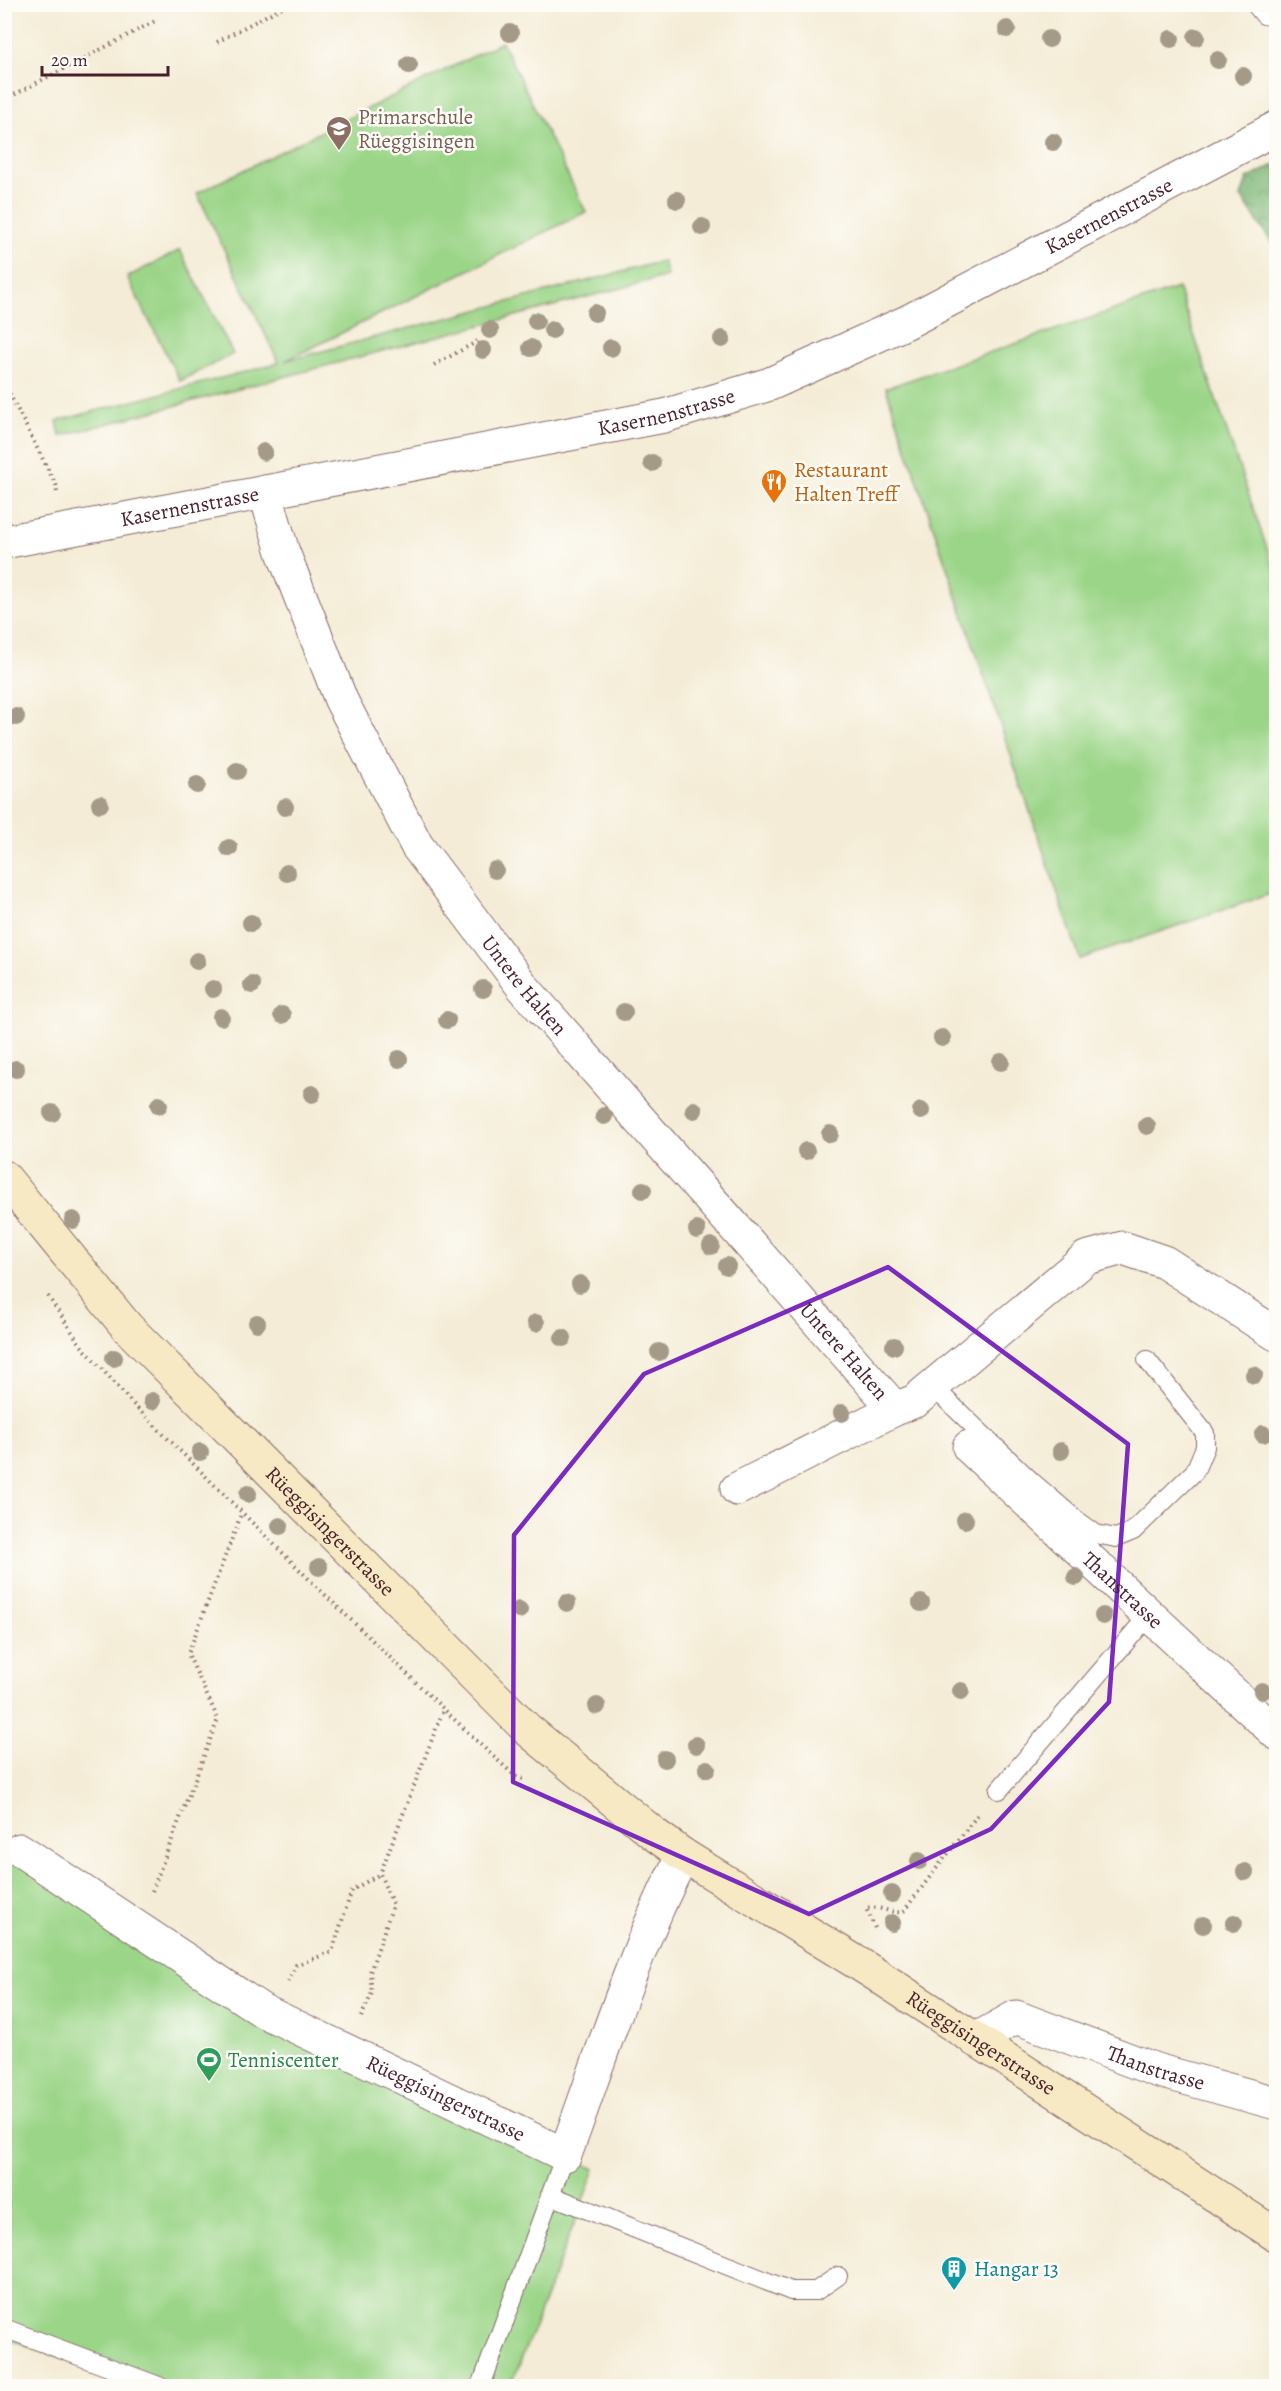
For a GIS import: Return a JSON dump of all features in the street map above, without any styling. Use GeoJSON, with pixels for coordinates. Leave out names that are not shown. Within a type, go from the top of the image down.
{"type":"FeatureCollection","features":[{"type":"Feature","properties":{"kind":"street","name":"Kasernenstrasse"},"geometry":{"type":"LineString","coordinates":[[4,542],[664,416],[770,384],[907,322],[1276,128]]}},
{"type":"Feature","properties":{"kind":"street","name":"Untere Halten"},"geometry":{"type":"LineString","coordinates":[[265,492],[283,552],[341,700],[417,846],[523,987],[895,1409]]}},
{"type":"Feature","properties":{"kind":"street","name":"Rüeggisingerstrasse"},"geometry":{"type":"LineString","coordinates":[[4,1177],[127,1327],[527,1730],[683,1855],[872,1972],[1276,2235]]}},
{"type":"Feature","properties":{"kind":"street","name":"Untere Halten"},"geometry":{"type":"LineString","coordinates":[[737,1489],[915,1401],[1086,1258],[1123,1248],[1164,1262],[1276,1334]]}},
{"type":"Feature","properties":{"kind":"street","name":"Thanstrasse"},"geometry":{"type":"LineString","coordinates":[[969,1447],[1276,1733]]}},
{"type":"Feature","properties":{"kind":"street","name":"Rüeggisingerstrasse"},"geometry":{"type":"LineString","coordinates":[[20,1850],[262,2011],[565,2155]]}},
{"type":"Feature","properties":{"kind":"street"},"geometry":{"type":"LineString","coordinates":[[565,2155],[633,1967],[661,1899],[683,1855]]}},
{"type":"Feature","properties":{"kind":"street","name":"Thanstrasse"},"geometry":{"type":"LineString","coordinates":[[975,2040],[1016,2017],[1156,2070],[1276,2103]]}},
{"type":"Feature","properties":{"kind":"lane"},"geometry":{"type":"LineString","coordinates":[[1255,4],[1264,15],[1276,17]]}},
{"type":"Feature","properties":{"kind":"lane"},"geometry":{"type":"LineString","coordinates":[[932,1386],[1030,1480],[1074,1518],[1096,1534],[1116,1538],[1133,1531],[1195,1471],[1204,1447],[1205,1433],[1147,1360]]}},
{"type":"Feature","properties":{"kind":"lane"},"geometry":{"type":"LineString","coordinates":[[999,1790],[1149,1615]]}},
{"type":"Feature","properties":{"kind":"lane"},"geometry":{"type":"LineString","coordinates":[[481,2386],[565,2155]]}},
{"type":"Feature","properties":{"kind":"lane"},"geometry":{"type":"LineString","coordinates":[[550,2195],[791,2291],[816,2291],[838,2276]]}},
{"type":"Feature","properties":{"kind":"lane"},"geometry":{"type":"LineString","coordinates":[[4,2328],[159,2386]]}},
{"type":"Feature","properties":{"kind":"path"},"geometry":{"type":"LineString","coordinates":[[218,42],[288,4]]}},
{"type":"Feature","properties":{"kind":"path"},"geometry":{"type":"LineString","coordinates":[[4,100],[157,20]]}},
{"type":"Feature","properties":{"kind":"path"},"geometry":{"type":"LineString","coordinates":[[434,365],[480,340]]}},
{"type":"Feature","properties":{"kind":"path"},"geometry":{"type":"LineString","coordinates":[[4,383],[56,486],[58,496]]}},
{"type":"Feature","properties":{"kind":"path"},"geometry":{"type":"LineString","coordinates":[[42,1287],[80,1344],[133,1404],[515,1776]]}},
{"type":"Feature","properties":{"kind":"path"},"geometry":{"type":"LineString","coordinates":[[148,1900],[218,1719],[188,1654],[242,1512]]}},
{"type":"Feature","properties":{"kind":"path"},"geometry":{"type":"LineString","coordinates":[[284,1990],[296,1965],[332,1952],[352,1890],[380,1874],[444,1708]]}},
{"type":"Feature","properties":{"kind":"path"},"geometry":{"type":"LineString","coordinates":[[877,1931],[866,1908],[876,1907],[897,1913],[903,1912],[964,1832]]}},
{"type":"Feature","properties":{"kind":"path"},"geometry":{"type":"LineString","coordinates":[[360,2020],[372,1993],[370,1972],[393,1905],[380,1874]]}},
{"type":"Feature","properties":{"kind":"highlighted area"},"geometry":{"type":"Polygon","coordinates":[[[888,1267],[1128,1444],[1109,1702],[991,1829],[809,1914],[513,1782],[514,1535],[644,1374],[888,1267]]]}},
{"type":"Feature","properties":{"kind":"green space"},"geometry":{"type":"Polygon","coordinates":[[[502,42],[586,212],[285,361],[663,261],[667,276],[60,436],[57,421],[279,363],[197,193],[502,42]]]}},
{"type":"Feature","properties":{"kind":"green space"},"geometry":{"type":"Polygon","coordinates":[[[1276,164],[1276,249],[1241,197],[1247,179],[1276,164]]]}},
{"type":"Feature","properties":{"kind":"green space"},"geometry":{"type":"Polygon","coordinates":[[[180,250],[233,354],[180,381],[127,277],[180,250]]]}},
{"type":"Feature","properties":{"kind":"green space"},"geometry":{"type":"Polygon","coordinates":[[[1178,288],[1276,575],[1276,892],[1080,959],[886,388],[1178,288]]]}},
{"type":"Feature","properties":{"kind":"green space","name":"Tenniscenter"},"geometry":{"type":"Polygon","coordinates":[[[4,1849],[263,2011],[595,2169],[511,2386],[139,2386],[5,2337],[4,1849]]]}},
{"type":"Feature","properties":{"kind":"place","name":"Primarschule Rüeggisingen"},"geometry":{"type":"Point","coordinates":[339,152]}},
{"type":"Feature","properties":{"kind":"place","name":"Restaurant Halten Treff"},"geometry":{"type":"Point","coordinates":[774,505]}},
{"type":"Feature","properties":{"kind":"place","name":"Tenniscenter"},"geometry":{"type":"Point","coordinates":[209,2083]}},
{"type":"Feature","properties":{"kind":"place","name":"Hangar 13"},"geometry":{"type":"Point","coordinates":[954,2292]}}]}
